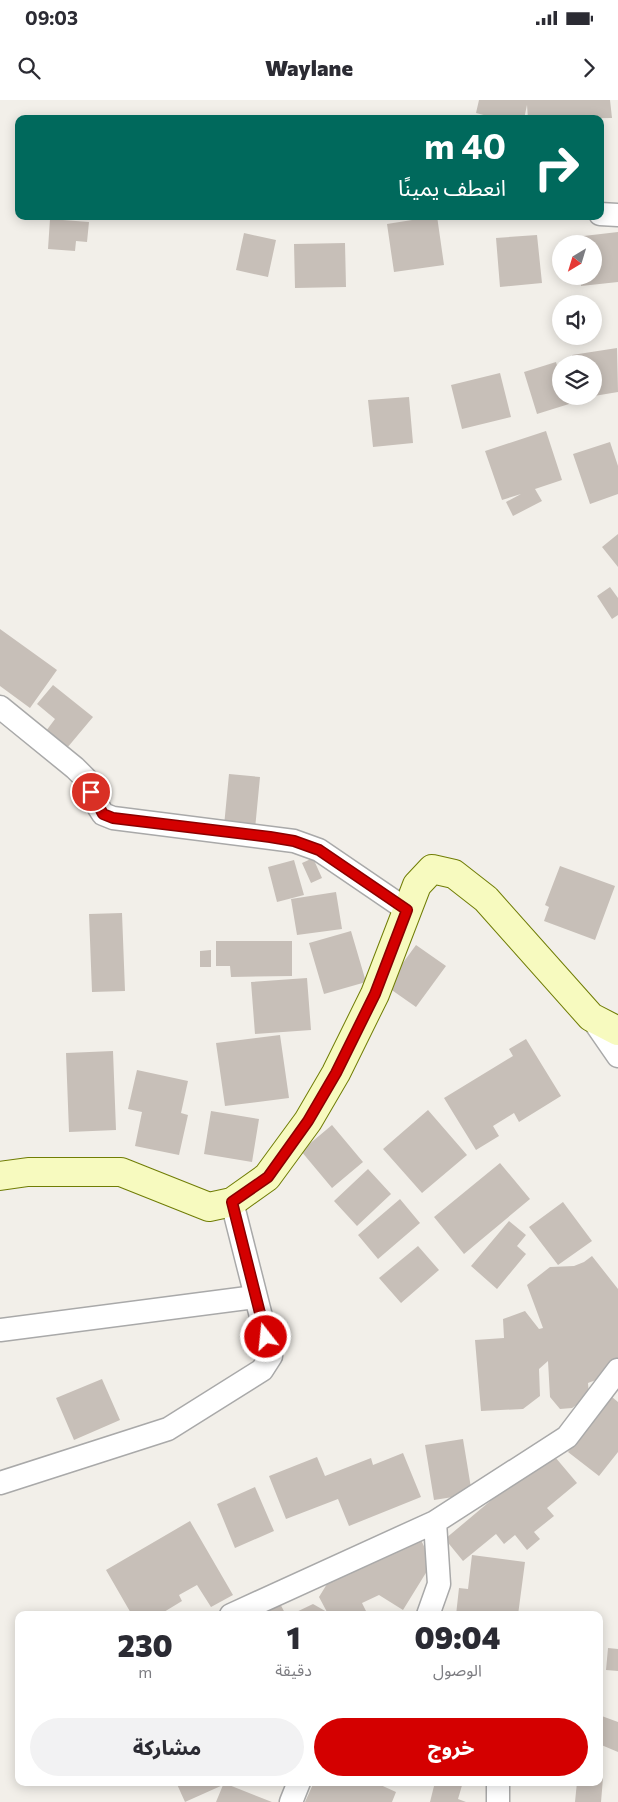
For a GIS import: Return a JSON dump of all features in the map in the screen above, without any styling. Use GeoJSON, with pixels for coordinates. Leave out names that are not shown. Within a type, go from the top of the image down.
{"type":"FeatureCollection","features":[{"type":"Feature","properties":{"kind":"street"},"geometry":{"type":"LineString","coordinates":[[604,214],[618,215]]}},
{"type":"Feature","properties":{"kind":"street"},"geometry":{"type":"LineString","coordinates":[[0,707],[87,780],[96,803],[103,814],[113,818],[294,841],[319,850],[407,910]]}},
{"type":"Feature","properties":{"kind":"street"},"geometry":{"type":"LineString","coordinates":[[0,1176],[28,1172],[121,1172],[209,1207],[232,1202],[268,1177],[308,1121],[336,1073],[375,994],[417,884],[432,869],[454,874],[486,899],[591,1017],[618,1056]]}},
{"type":"Feature","properties":{"kind":"street"},"geometry":{"type":"LineString","coordinates":[[591,1017],[618,1031]]}},
{"type":"Feature","properties":{"kind":"street"},"geometry":{"type":"LineString","coordinates":[[0,1483],[168,1429],[262,1370],[271,1356],[232,1202]]}},
{"type":"Feature","properties":{"kind":"street"},"geometry":{"type":"LineString","coordinates":[[0,1330],[255,1297]]}},
{"type":"Feature","properties":{"kind":"street"},"geometry":{"type":"LineString","coordinates":[[240,1611],[435,1522],[567,1437],[618,1370]]}},
{"type":"Feature","properties":{"kind":"street"},"geometry":{"type":"LineString","coordinates":[[429,1611],[439,1584],[435,1522]]}},
{"type":"Feature","properties":{"kind":"street"},"geometry":{"type":"LineString","coordinates":[[291,1802],[297,1786]]}},
{"type":"Feature","properties":{"kind":"street"},"geometry":{"type":"LineString","coordinates":[[498,1786],[498,1802]]}},
{"type":"Feature","properties":{"kind":"building"},"geometry":{"type":"Polygon","coordinates":[[[479,100],[610,100],[612,118],[604,118],[604,115],[528,115],[527,105],[525,115],[484,115],[476,113],[479,100]]]}},
{"type":"Feature","properties":{"kind":"building"},"geometry":{"type":"Polygon","coordinates":[[[50,220],[89,222],[87,242],[76,241],[75,251],[48,249],[50,220]]]}},
{"type":"Feature","properties":{"kind":"building"},"geometry":{"type":"Polygon","coordinates":[[[412,220],[438,220],[444,265],[394,272],[387,224],[412,220]]]}},
{"type":"Feature","properties":{"kind":"building"},"geometry":{"type":"Polygon","coordinates":[[[618,232],[618,282],[602,284],[602,235],[592,235],[618,232]]]}},
{"type":"Feature","properties":{"kind":"building"},"geometry":{"type":"Polygon","coordinates":[[[244,233],[276,240],[268,277],[236,270],[244,233]]]}},
{"type":"Feature","properties":{"kind":"building"},"geometry":{"type":"Polygon","coordinates":[[[537,235],[542,283],[500,287],[496,238],[537,235]]]}},
{"type":"Feature","properties":{"kind":"building"},"geometry":{"type":"Polygon","coordinates":[[[345,243],[346,287],[295,288],[294,244],[345,243]]]}},
{"type":"Feature","properties":{"kind":"building"},"geometry":{"type":"Polygon","coordinates":[[[617,348],[618,392],[602,395],[602,355],[572,355],[617,348]]]}},
{"type":"Feature","properties":{"kind":"building"},"geometry":{"type":"Polygon","coordinates":[[[552,363],[552,405],[566,405],[537,414],[524,372],[552,363]]]}},
{"type":"Feature","properties":{"kind":"building"},"geometry":{"type":"Polygon","coordinates":[[[500,373],[511,417],[462,429],[451,385],[500,373]]]}},
{"type":"Feature","properties":{"kind":"building"},"geometry":{"type":"Polygon","coordinates":[[[409,397],[413,443],[373,447],[368,400],[409,397]]]}},
{"type":"Feature","properties":{"kind":"building"},"geometry":{"type":"Polygon","coordinates":[[[546,431],[562,480],[535,489],[542,501],[513,516],[506,502],[521,494],[502,500],[485,451],[546,431]]]}},
{"type":"Feature","properties":{"kind":"building"},"geometry":{"type":"Polygon","coordinates":[[[610,442],[618,466],[618,494],[590,504],[573,454],[610,442]]]}},
{"type":"Feature","properties":{"kind":"building"},"geometry":{"type":"Polygon","coordinates":[[[618,534],[618,567],[602,547],[618,534]]]}},
{"type":"Feature","properties":{"kind":"building"},"geometry":{"type":"Polygon","coordinates":[[[610,587],[618,598],[618,615],[612,619],[597,596],[610,587]]]}},
{"type":"Feature","properties":{"kind":"building"},"geometry":{"type":"Polygon","coordinates":[[[0,629],[57,670],[30,708],[0,686],[0,629]]]}},
{"type":"Feature","properties":{"kind":"building"},"geometry":{"type":"Polygon","coordinates":[[[53,685],[93,717],[67,748],[46,731],[55,719],[37,704],[53,685]]]}},
{"type":"Feature","properties":{"kind":"building"},"geometry":{"type":"Polygon","coordinates":[[[229,774],[260,777],[255,829],[224,826],[229,774]]]}},
{"type":"Feature","properties":{"kind":"building"},"geometry":{"type":"Polygon","coordinates":[[[313,858],[322,878],[311,883],[302,863],[313,858]]]}},
{"type":"Feature","properties":{"kind":"building"},"geometry":{"type":"Polygon","coordinates":[[[294,860],[304,895],[277,902],[268,867],[294,860]]]}},
{"type":"Feature","properties":{"kind":"building"},"geometry":{"type":"Polygon","coordinates":[[[560,866],[615,886],[595,940],[544,921],[549,907],[545,905],[560,866]]]}},
{"type":"Feature","properties":{"kind":"building"},"geometry":{"type":"Polygon","coordinates":[[[336,892],[342,929],[297,935],[291,899],[336,892]]]}},
{"type":"Feature","properties":{"kind":"building"},"geometry":{"type":"Polygon","coordinates":[[[122,913],[125,991],[92,992],[89,914],[122,913]]]}},
{"type":"Feature","properties":{"kind":"building"},"geometry":{"type":"Polygon","coordinates":[[[351,931],[366,982],[324,994],[309,943],[351,931]]]}},
{"type":"Feature","properties":{"kind":"building"},"geometry":{"type":"Polygon","coordinates":[[[216,941],[292,941],[292,976],[231,977],[230,966],[216,966],[216,941]]]}},
{"type":"Feature","properties":{"kind":"building"},"geometry":{"type":"Polygon","coordinates":[[[416,945],[446,966],[416,1007],[386,986],[416,945]]]}},
{"type":"Feature","properties":{"kind":"building"},"geometry":{"type":"Polygon","coordinates":[[[211,950],[211,967],[200,967],[200,951],[211,950]]]}},
{"type":"Feature","properties":{"kind":"building"},"geometry":{"type":"Polygon","coordinates":[[[307,978],[311,1030],[255,1034],[251,982],[307,978]]]}},
{"type":"Feature","properties":{"kind":"building"},"geometry":{"type":"Polygon","coordinates":[[[280,1035],[289,1098],[225,1106],[216,1043],[280,1035]]]}},
{"type":"Feature","properties":{"kind":"building"},"geometry":{"type":"Polygon","coordinates":[[[526,1039],[561,1096],[519,1122],[514,1113],[493,1126],[499,1136],[476,1150],[444,1098],[513,1056],[509,1049],[526,1039]]]}},
{"type":"Feature","properties":{"kind":"building"},"geometry":{"type":"Polygon","coordinates":[[[113,1051],[116,1130],[69,1132],[66,1053],[113,1051]]]}},
{"type":"Feature","properties":{"kind":"building"},"geometry":{"type":"Polygon","coordinates":[[[137,1070],[188,1081],[181,1113],[188,1115],[179,1155],[135,1146],[142,1112],[128,1109],[137,1070]]]}},
{"type":"Feature","properties":{"kind":"building"},"geometry":{"type":"Polygon","coordinates":[[[428,1110],[467,1155],[422,1193],[383,1149],[428,1110]]]}},
{"type":"Feature","properties":{"kind":"building"},"geometry":{"type":"Polygon","coordinates":[[[211,1111],[259,1119],[252,1162],[204,1154],[211,1111]]]}},
{"type":"Feature","properties":{"kind":"building"},"geometry":{"type":"Polygon","coordinates":[[[332,1125],[363,1162],[332,1188],[301,1151],[332,1125]]]}},
{"type":"Feature","properties":{"kind":"building"},"geometry":{"type":"Polygon","coordinates":[[[500,1163],[530,1199],[464,1254],[434,1217],[500,1163]]]}},
{"type":"Feature","properties":{"kind":"building"},"geometry":{"type":"Polygon","coordinates":[[[368,1169],[391,1194],[357,1226],[334,1201],[368,1169]]]}},
{"type":"Feature","properties":{"kind":"building"},"geometry":{"type":"Polygon","coordinates":[[[400,1199],[420,1223],[378,1259],[358,1235],[400,1199]]]}},
{"type":"Feature","properties":{"kind":"building"},"geometry":{"type":"Polygon","coordinates":[[[563,1202],[592,1241],[558,1265],[529,1227],[563,1202]]]}},
{"type":"Feature","properties":{"kind":"building"},"geometry":{"type":"Polygon","coordinates":[[[509,1221],[526,1235],[517,1246],[526,1254],[497,1289],[471,1266],[509,1221]]]}},
{"type":"Feature","properties":{"kind":"building"},"geometry":{"type":"Polygon","coordinates":[[[418,1246],[439,1270],[401,1303],[379,1278],[418,1246]]]}},
{"type":"Feature","properties":{"kind":"building"},"geometry":{"type":"Polygon","coordinates":[[[592,1256],[618,1289],[618,1362],[609,1375],[588,1383],[589,1396],[572,1408],[560,1409],[550,1397],[548,1361],[539,1369],[540,1396],[523,1409],[481,1411],[475,1340],[504,1338],[503,1319],[525,1311],[539,1329],[543,1328],[527,1285],[550,1267],[574,1266],[592,1256]]]}},
{"type":"Feature","properties":{"kind":"building"},"geometry":{"type":"Polygon","coordinates":[[[102,1379],[120,1420],[74,1440],[56,1398],[102,1379]]]}},
{"type":"Feature","properties":{"kind":"building"},"geometry":{"type":"Polygon","coordinates":[[[612,1397],[618,1402],[618,1452],[599,1476],[568,1452],[612,1397]]]}},
{"type":"Feature","properties":{"kind":"building"},"geometry":{"type":"Polygon","coordinates":[[[463,1439],[472,1494],[434,1500],[425,1445],[463,1439]]]}},
{"type":"Feature","properties":{"kind":"building"},"geometry":{"type":"Polygon","coordinates":[[[550,1451],[577,1483],[547,1508],[554,1516],[534,1532],[540,1539],[527,1550],[515,1535],[504,1544],[496,1534],[463,1561],[445,1539],[550,1451]]]}},
{"type":"Feature","properties":{"kind":"building"},"geometry":{"type":"Polygon","coordinates":[[[403,1453],[421,1497],[349,1526],[338,1499],[286,1519],[269,1476],[317,1457],[325,1476],[371,1458],[373,1465],[403,1453]]]}},
{"type":"Feature","properties":{"kind":"building"},"geometry":{"type":"Polygon","coordinates":[[[255,1487],[274,1531],[235,1548],[217,1504],[255,1487]]]}},
{"type":"Feature","properties":{"kind":"building"},"geometry":{"type":"Polygon","coordinates":[[[190,1521],[233,1595],[211,1607],[197,1585],[179,1595],[182,1601],[166,1611],[130,1611],[106,1570],[190,1521]]]}},
{"type":"Feature","properties":{"kind":"building"},"geometry":{"type":"Polygon","coordinates":[[[421,1540],[432,1563],[403,1610],[379,1595],[362,1603],[366,1611],[326,1611],[319,1597],[330,1579],[421,1540]]]}},
{"type":"Feature","properties":{"kind":"building"},"geometry":{"type":"Polygon","coordinates":[[[472,1555],[525,1562],[519,1611],[456,1611],[459,1588],[468,1589],[472,1555]]]}},
{"type":"Feature","properties":{"kind":"building"},"geometry":{"type":"Polygon","coordinates":[[[277,1598],[284,1611],[250,1611],[277,1598]]]}},
{"type":"Feature","properties":{"kind":"building"},"geometry":{"type":"Polygon","coordinates":[[[313,1604],[325,1611],[298,1611],[313,1604]]]}},
{"type":"Feature","properties":{"kind":"building"},"geometry":{"type":"Polygon","coordinates":[[[608,1648],[618,1649],[618,1671],[606,1670],[608,1648]]]}},
{"type":"Feature","properties":{"kind":"building"},"geometry":{"type":"Polygon","coordinates":[[[603,1716],[618,1722],[618,1752],[603,1746],[603,1716]]]}},
{"type":"Feature","properties":{"kind":"building"},"geometry":{"type":"Polygon","coordinates":[[[178,1786],[221,1786],[185,1802],[178,1786]]]}},
{"type":"Feature","properties":{"kind":"building"},"geometry":{"type":"Polygon","coordinates":[[[223,1786],[232,1786],[272,1802],[216,1802],[223,1786]]]}},
{"type":"Feature","properties":{"kind":"building"},"geometry":{"type":"Polygon","coordinates":[[[312,1786],[383,1786],[396,1792],[392,1802],[305,1802],[312,1786]]]}},
{"type":"Feature","properties":{"kind":"building"},"geometry":{"type":"Polygon","coordinates":[[[434,1786],[462,1786],[458,1799],[466,1802],[430,1802],[434,1786]]]}},
{"type":"Feature","properties":{"kind":"building"},"geometry":{"type":"Polygon","coordinates":[[[577,1786],[602,1786],[601,1802],[575,1802],[577,1786]]]}},
{"type":"Feature","properties":{"kind":"route"},"geometry":{"type":"LineString","coordinates":[[91,792],[103,814],[113,818],[270,837],[294,841],[319,850],[407,910],[375,994],[336,1073],[308,1121],[268,1177],[232,1202],[266,1337]]}}]}
